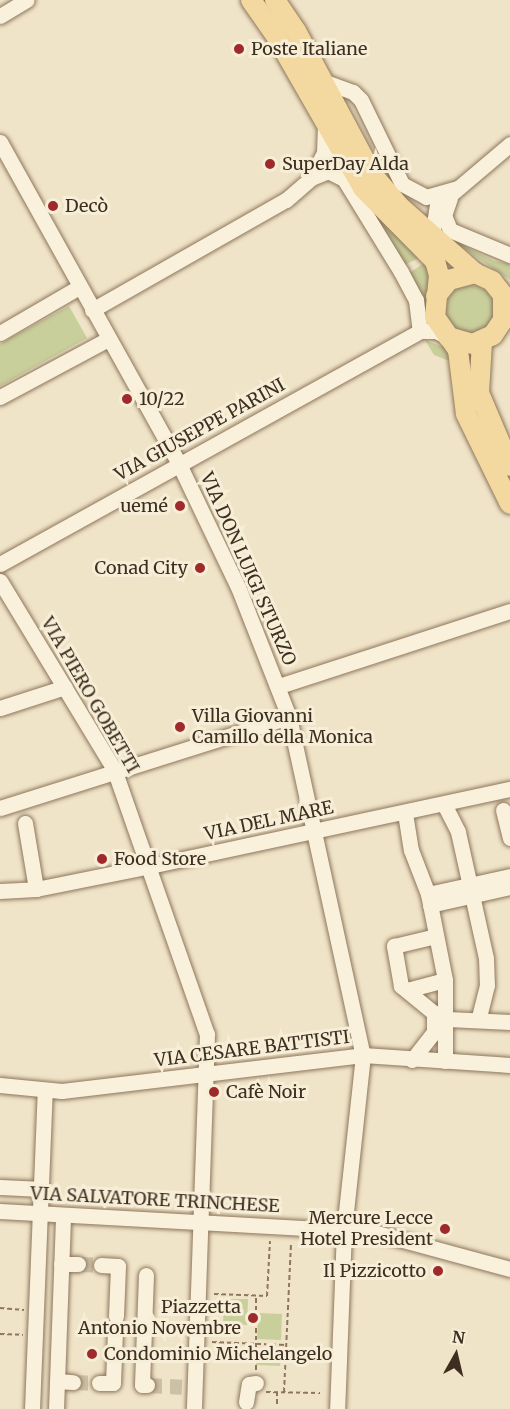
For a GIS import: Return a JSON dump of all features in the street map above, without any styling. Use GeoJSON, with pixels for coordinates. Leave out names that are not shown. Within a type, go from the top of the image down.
{"type":"FeatureCollection","features":[{"type":"Feature","properties":{"kind":"main road"},"geometry":{"type":"LineString","coordinates":[[251,0],[276,36],[325,122],[343,159],[373,202],[435,261],[439,276],[435,298],[435,317],[448,337],[455,343],[461,362],[460,388],[466,414],[510,504]]}},
{"type":"Feature","properties":{"kind":"main road"},"geometry":{"type":"LineString","coordinates":[[275,0],[372,174],[399,206],[436,239],[492,281],[505,306],[479,393],[510,466]]}},
{"type":"Feature","properties":{"kind":"main road"},"geometry":{"type":"LineString","coordinates":[[435,298],[449,280],[492,281]]}},
{"type":"Feature","properties":{"kind":"main road"},"geometry":{"type":"LineString","coordinates":[[448,337],[463,344],[497,331]]}},
{"type":"Feature","properties":{"kind":"street"},"geometry":{"type":"LineString","coordinates":[[0,16],[27,0]]}},
{"type":"Feature","properties":{"kind":"street"},"geometry":{"type":"LineString","coordinates":[[321,80],[353,92],[361,100],[402,184],[426,197],[457,188]]}},
{"type":"Feature","properties":{"kind":"street"},"geometry":{"type":"LineString","coordinates":[[311,178],[324,153],[325,122]]}},
{"type":"Feature","properties":{"kind":"street","name":"VIA DON LUIGI STURZO"},"geometry":{"type":"LineString","coordinates":[[0,142],[179,464],[279,686],[289,717],[363,1055],[344,1230],[338,1409]]}},
{"type":"Feature","properties":{"kind":"street"},"geometry":{"type":"LineString","coordinates":[[436,239],[433,230],[436,206],[510,144]]}},
{"type":"Feature","properties":{"kind":"street"},"geometry":{"type":"LineString","coordinates":[[92,310],[286,200],[311,178],[328,171],[339,175],[416,300],[420,331],[436,331],[448,337]]}},
{"type":"Feature","properties":{"kind":"street"},"geometry":{"type":"LineString","coordinates":[[457,188],[445,206],[445,223],[450,230],[510,255]]}},
{"type":"Feature","properties":{"kind":"street"},"geometry":{"type":"LineString","coordinates":[[0,333],[79,287]]}},
{"type":"Feature","properties":{"kind":"street","name":"VIA GIUSEPPE PARINI"},"geometry":{"type":"LineString","coordinates":[[0,564],[420,331]]}},
{"type":"Feature","properties":{"kind":"street"},"geometry":{"type":"LineString","coordinates":[[0,397],[108,339]]}},
{"type":"Feature","properties":{"kind":"street","name":"VIA PIERO GOBETTI"},"geometry":{"type":"LineString","coordinates":[[0,581],[114,770],[150,866],[207,1034],[199,1212],[202,1223],[189,1388],[194,1409]]}},
{"type":"Feature","properties":{"kind":"street"},"geometry":{"type":"LineString","coordinates":[[279,686],[510,611]]}},
{"type":"Feature","properties":{"kind":"street"},"geometry":{"type":"LineString","coordinates":[[0,708],[65,687]]}},
{"type":"Feature","properties":{"kind":"street"},"geometry":{"type":"LineString","coordinates":[[0,808],[114,770],[289,717]]}},
{"type":"Feature","properties":{"kind":"street","name":"VIA DEL MARE"},"geometry":{"type":"LineString","coordinates":[[0,891],[36,889],[405,813],[510,789]]}},
{"type":"Feature","properties":{"kind":"street"},"geometry":{"type":"LineString","coordinates":[[444,804],[458,832],[486,958],[486,1020]]}},
{"type":"Feature","properties":{"kind":"street"},"geometry":{"type":"LineString","coordinates":[[503,810],[510,838]]}},
{"type":"Feature","properties":{"kind":"street"},"geometry":{"type":"LineString","coordinates":[[405,813],[411,850],[429,899],[445,980],[448,1019],[445,1061]]}},
{"type":"Feature","properties":{"kind":"street"},"geometry":{"type":"LineString","coordinates":[[25,823],[36,889]]}},
{"type":"Feature","properties":{"kind":"street"},"geometry":{"type":"LineString","coordinates":[[472,890],[510,876]]}},
{"type":"Feature","properties":{"kind":"street"},"geometry":{"type":"LineString","coordinates":[[429,899],[472,890],[510,887]]}},
{"type":"Feature","properties":{"kind":"street"},"geometry":{"type":"LineString","coordinates":[[412,1060],[432,1035],[434,1013],[401,986],[394,946],[436,936]]}},
{"type":"Feature","properties":{"kind":"street"},"geometry":{"type":"LineString","coordinates":[[407,990],[445,980]]}},
{"type":"Feature","properties":{"kind":"street"},"geometry":{"type":"LineString","coordinates":[[448,1019],[510,1022]]}},
{"type":"Feature","properties":{"kind":"street","name":"VIA CESARE BATTISTI"},"geometry":{"type":"LineString","coordinates":[[0,1084],[45,1091],[363,1055],[510,1065]]}},
{"type":"Feature","properties":{"kind":"street"},"geometry":{"type":"LineString","coordinates":[[32,1409],[45,1091]]}},
{"type":"Feature","properties":{"kind":"street","name":"VIA SALVATORE TRINCHESE"},"geometry":{"type":"LineString","coordinates":[[0,1188],[42,1190]]}},
{"type":"Feature","properties":{"kind":"street","name":"VIA SALVATORE TRINCHESE"},"geometry":{"type":"LineString","coordinates":[[0,1211],[373,1232],[510,1269]]}},
{"type":"Feature","properties":{"kind":"street"},"geometry":{"type":"LineString","coordinates":[[56,1409],[65,1381],[61,1264],[63,1215]]}},
{"type":"Feature","properties":{"kind":"street"},"geometry":{"type":"LineString","coordinates":[[61,1264],[78,1264]]}},
{"type":"Feature","properties":{"kind":"street"},"geometry":{"type":"LineString","coordinates":[[101,1265],[118,1266],[116,1316]]}},
{"type":"Feature","properties":{"kind":"street"},"geometry":{"type":"LineString","coordinates":[[146,1275],[142,1385],[147,1385]]}},
{"type":"Feature","properties":{"kind":"street"},"geometry":{"type":"LineString","coordinates":[[99,1383],[113,1383],[115,1332]]}},
{"type":"Feature","properties":{"kind":"street"},"geometry":{"type":"LineString","coordinates":[[246,1402],[249,1384],[259,1383]]}},
{"type":"Feature","properties":{"kind":"path"},"geometry":{"type":"LineString","coordinates":[[214,1294],[267,1296],[270,1241]]}},
{"type":"Feature","properties":{"kind":"path"},"geometry":{"type":"LineString","coordinates":[[284,1392],[291,1242]]}},
{"type":"Feature","properties":{"kind":"path"},"geometry":{"type":"LineString","coordinates":[[256,1296],[254,1367],[259,1383],[277,1392],[320,1394]]}},
{"type":"Feature","properties":{"kind":"path"},"geometry":{"type":"LineString","coordinates":[[0,1308],[27,1310]]}},
{"type":"Feature","properties":{"kind":"path"},"geometry":{"type":"LineString","coordinates":[[0,1334],[26,1336]]}},
{"type":"Feature","properties":{"kind":"path"},"geometry":{"type":"LineString","coordinates":[[212,1342],[286,1346]]}},
{"type":"Feature","properties":{"kind":"path"},"geometry":{"type":"LineString","coordinates":[[277,1392],[277,1404]]}},
{"type":"Feature","properties":{"kind":"green space"},"geometry":{"type":"Polygon","coordinates":[[[368,208],[422,256],[405,265],[368,208]]]}},
{"type":"Feature","properties":{"kind":"green space"},"geometry":{"type":"Polygon","coordinates":[[[447,237],[494,261],[510,264],[510,280],[447,237]]]}},
{"type":"Feature","properties":{"kind":"green space"},"geometry":{"type":"Polygon","coordinates":[[[426,262],[430,283],[423,303],[409,273],[426,262]]]}},
{"type":"Feature","properties":{"kind":"green space"},"geometry":{"type":"Polygon","coordinates":[[[465,285],[475,285],[490,295],[494,309],[493,318],[484,329],[475,333],[465,333],[450,323],[446,314],[446,304],[456,289],[465,285]]]}},
{"type":"Feature","properties":{"kind":"green space"},"geometry":{"type":"Polygon","coordinates":[[[69,306],[87,338],[0,386],[0,344],[69,306]]]}},
{"type":"Feature","properties":{"kind":"green space"},"geometry":{"type":"Polygon","coordinates":[[[425,340],[445,348],[452,362],[434,355],[425,340]]]}},
{"type":"Feature","properties":{"kind":"green space"},"geometry":{"type":"Polygon","coordinates":[[[224,1299],[248,1299],[247,1325],[223,1324],[224,1299]]]}},
{"type":"Feature","properties":{"kind":"green space"},"geometry":{"type":"Polygon","coordinates":[[[258,1313],[282,1314],[281,1340],[257,1339],[258,1313]]]}},
{"type":"Feature","properties":{"kind":"green space"},"geometry":{"type":"Polygon","coordinates":[[[256,1354],[281,1355],[280,1366],[256,1365],[256,1354]]]}},
{"type":"Feature","properties":{"kind":"tunnel"},"geometry":{"type":"LineString","coordinates":[[78,1264],[101,1265]]}},
{"type":"Feature","properties":{"kind":"tunnel"},"geometry":{"type":"LineString","coordinates":[[73,1382],[99,1383]]}},
{"type":"Feature","properties":{"kind":"tunnel"},"geometry":{"type":"LineString","coordinates":[[147,1385],[182,1387]]}},
{"type":"Feature","properties":{"kind":"place","name":"Poste Italiane"},"geometry":{"type":"Point","coordinates":[239,49]}},
{"type":"Feature","properties":{"kind":"place","name":"SuperDay Alda"},"geometry":{"type":"Point","coordinates":[270,164]}},
{"type":"Feature","properties":{"kind":"place","name":"Decò"},"geometry":{"type":"Point","coordinates":[53,206]}},
{"type":"Feature","properties":{"kind":"place","name":"10/22"},"geometry":{"type":"Point","coordinates":[127,399]}},
{"type":"Feature","properties":{"kind":"place","name":"uemé"},"geometry":{"type":"Point","coordinates":[180,506]}},
{"type":"Feature","properties":{"kind":"place","name":"Conad City"},"geometry":{"type":"Point","coordinates":[200,568]}},
{"type":"Feature","properties":{"kind":"place","name":"Villa Giovanni Camillo della Monica"},"geometry":{"type":"Point","coordinates":[180,727]}},
{"type":"Feature","properties":{"kind":"place","name":"Food Store"},"geometry":{"type":"Point","coordinates":[102,859]}},
{"type":"Feature","properties":{"kind":"place","name":"Cafè Noir"},"geometry":{"type":"Point","coordinates":[214,1092]}},
{"type":"Feature","properties":{"kind":"place","name":"Mercure Lecce Hotel President"},"geometry":{"type":"Point","coordinates":[445,1229]}},
{"type":"Feature","properties":{"kind":"place","name":"Il Pizzicotto"},"geometry":{"type":"Point","coordinates":[438,1271]}},
{"type":"Feature","properties":{"kind":"place","name":"Piazzetta Antonio Novembre"},"geometry":{"type":"Point","coordinates":[253,1318]}},
{"type":"Feature","properties":{"kind":"place","name":"Condominio Michelangelo"},"geometry":{"type":"Point","coordinates":[92,1354]}}]}
